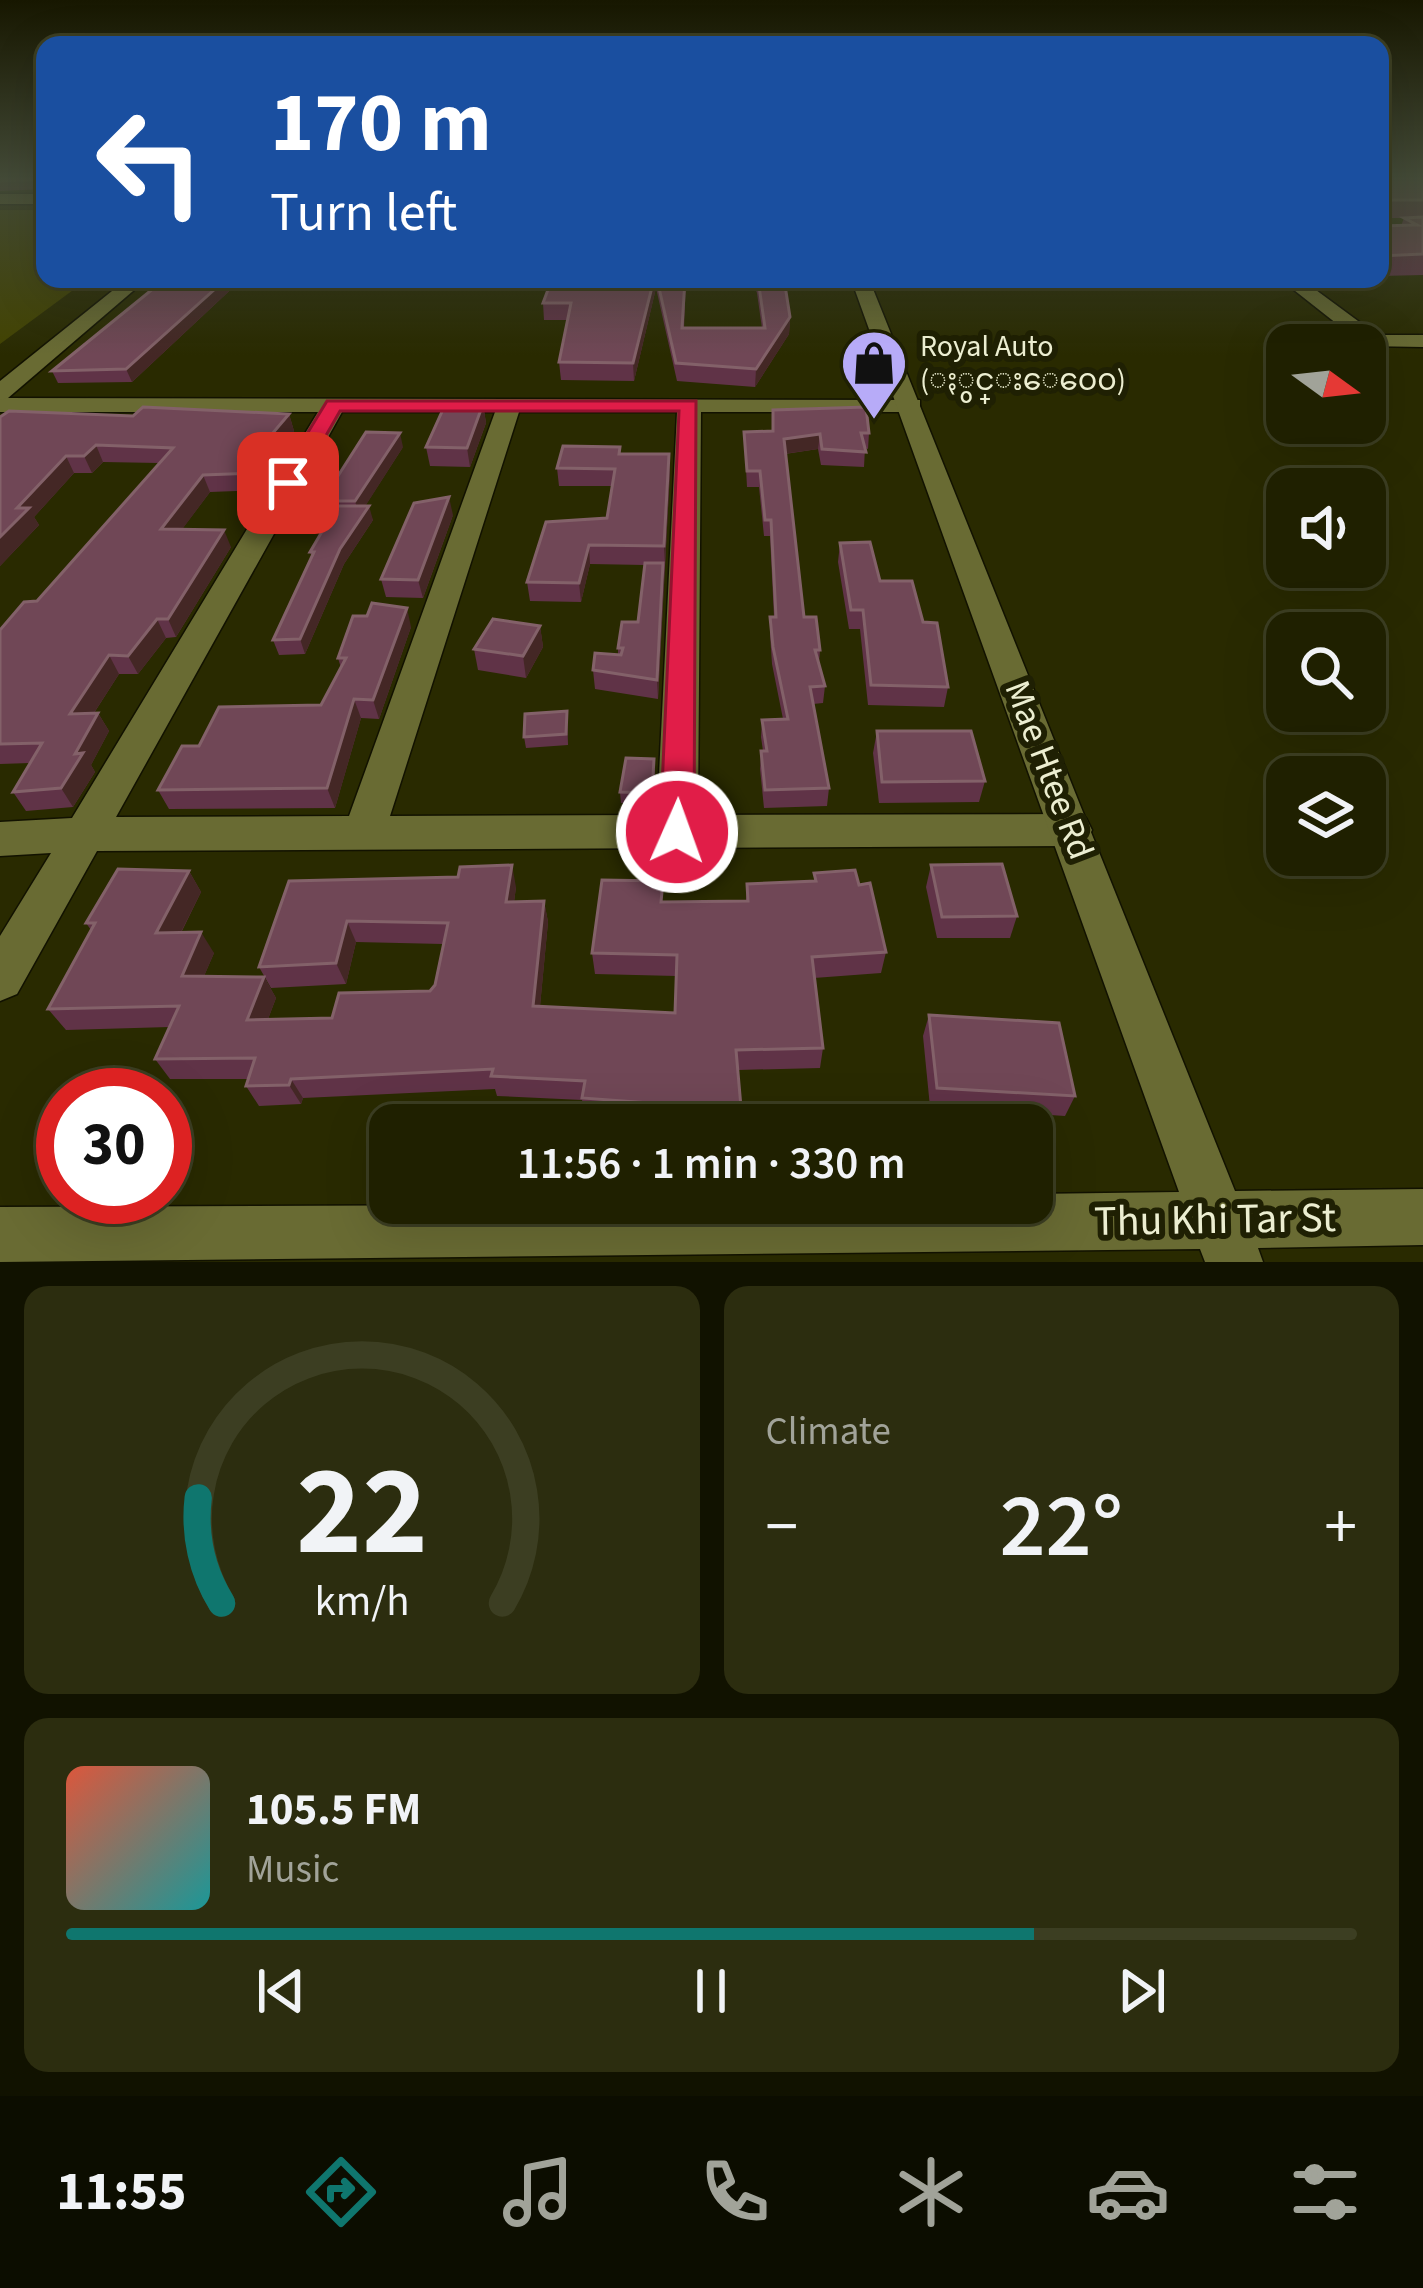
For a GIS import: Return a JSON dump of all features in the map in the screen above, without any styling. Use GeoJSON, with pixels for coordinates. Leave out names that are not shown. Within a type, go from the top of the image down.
{"type":"FeatureCollection","features":[{"type":"Feature","properties":{"kind":"street"},"geometry":{"type":"LineString","coordinates":[[0,393],[127,288]]}},
{"type":"Feature","properties":{"kind":"street","name":"Mae Htee Rd"},"geometry":{"type":"LineString","coordinates":[[864,288],[1226,1241]]}},
{"type":"Feature","properties":{"kind":"street"},"geometry":{"type":"LineString","coordinates":[[1301,288],[1372,341],[1423,341]]}},
{"type":"Feature","properties":{"kind":"street"},"geometry":{"type":"LineString","coordinates":[[0,405],[912,405]]}},
{"type":"Feature","properties":{"kind":"street"},"geometry":{"type":"LineString","coordinates":[[0,979],[334,405]]}},
{"type":"Feature","properties":{"kind":"street"},"geometry":{"type":"LineString","coordinates":[[364,833],[509,405]]}},
{"type":"Feature","properties":{"kind":"street"},"geometry":{"type":"LineString","coordinates":[[677,832],[689,405]]}},
{"type":"Feature","properties":{"kind":"street"},"geometry":{"type":"LineString","coordinates":[[0,839],[84,834],[1071,830]]}},
{"type":"Feature","properties":{"kind":"street","name":"Thu Khi Tar St"},"geometry":{"type":"LineString","coordinates":[[0,1236],[1226,1241],[1423,1217]]}},
{"type":"Feature","properties":{"kind":"shaded area"},"geometry":{"type":"Polygon","coordinates":[[[0,237],[36,237],[36,288],[76,288],[0,344],[0,237]]]}},
{"type":"Feature","properties":{"kind":"building"},"geometry":{"type":"Polygon","coordinates":[[[1389,237],[1423,237],[1423,254],[1389,256],[1389,237]]]}},
{"type":"Feature","properties":{"kind":"building"},"geometry":{"type":"Polygon","coordinates":[[[154,288],[216,288],[126,369],[52,371],[154,288]]]}},
{"type":"Feature","properties":{"kind":"building"},"geometry":{"type":"Polygon","coordinates":[[[549,288],[652,288],[633,363],[559,362],[571,303],[543,303],[549,288]]]}},
{"type":"Feature","properties":{"kind":"building"},"geometry":{"type":"Polygon","coordinates":[[[659,288],[684,288],[682,328],[765,328],[759,288],[785,288],[790,317],[756,369],[676,363],[659,288]]]}},
{"type":"Feature","properties":{"kind":"building"},"geometry":{"type":"Polygon","coordinates":[[[483,404],[467,448],[426,447],[445,405],[483,404]]]}},
{"type":"Feature","properties":{"kind":"building"},"geometry":{"type":"Polygon","coordinates":[[[143,407],[289,414],[272,434],[284,434],[259,473],[203,475],[161,529],[224,530],[168,619],[157,619],[128,656],[109,655],[70,714],[98,713],[75,754],[83,753],[61,788],[13,792],[42,743],[0,744],[0,630],[24,602],[37,601],[173,448],[96,445],[84,456],[66,456],[17,508],[29,508],[0,537],[0,417],[9,411],[133,416],[143,407]]]}},
{"type":"Feature","properties":{"kind":"building"},"geometry":{"type":"Polygon","coordinates":[[[866,407],[869,433],[861,433],[866,452],[822,449],[820,434],[784,439],[804,617],[816,617],[820,650],[815,650],[825,686],[810,687],[829,788],[765,790],[761,751],[767,751],[762,720],[788,719],[770,617],[776,617],[771,520],[765,520],[760,471],[747,471],[744,432],[773,431],[773,410],[866,407]]]}},
{"type":"Feature","properties":{"kind":"building"},"geometry":{"type":"Polygon","coordinates":[[[366,432],[400,433],[355,501],[322,501],[366,432]]]}},
{"type":"Feature","properties":{"kind":"building"},"geometry":{"type":"Polygon","coordinates":[[[563,446],[620,447],[619,454],[669,454],[664,546],[589,545],[579,583],[527,582],[546,522],[607,518],[615,469],[557,468],[563,446]]]}},
{"type":"Feature","properties":{"kind":"building"},"geometry":{"type":"Polygon","coordinates":[[[449,497],[418,580],[381,579],[414,503],[449,497]]]}},
{"type":"Feature","properties":{"kind":"building"},"geometry":{"type":"Polygon","coordinates":[[[337,506],[369,506],[340,549],[300,639],[273,640],[314,552],[310,552],[337,506]]]}},
{"type":"Feature","properties":{"kind":"building"},"geometry":{"type":"Polygon","coordinates":[[[870,542],[880,581],[912,581],[923,622],[937,623],[948,687],[871,685],[863,610],[851,610],[840,543],[870,542]]]}},
{"type":"Feature","properties":{"kind":"building"},"geometry":{"type":"Polygon","coordinates":[[[645,563],[663,563],[657,680],[593,670],[595,653],[621,655],[622,622],[638,622],[645,563]]]}},
{"type":"Feature","properties":{"kind":"building"},"geometry":{"type":"Polygon","coordinates":[[[372,603],[407,608],[373,700],[354,699],[327,788],[158,790],[182,746],[199,746],[219,707],[321,705],[346,658],[338,658],[353,616],[367,616],[372,603]]]}},
{"type":"Feature","properties":{"kind":"building"},"geometry":{"type":"Polygon","coordinates":[[[493,619],[540,626],[523,656],[474,649],[493,619]]]}},
{"type":"Feature","properties":{"kind":"building"},"geometry":{"type":"Polygon","coordinates":[[[567,711],[566,734],[524,737],[525,714],[567,711]]]}},
{"type":"Feature","properties":{"kind":"building"},"geometry":{"type":"Polygon","coordinates":[[[877,731],[971,731],[985,781],[882,782],[877,731]]]}},
{"type":"Feature","properties":{"kind":"building"},"geometry":{"type":"Polygon","coordinates":[[[626,758],[654,759],[652,793],[620,792],[626,758]]]}},
{"type":"Feature","properties":{"kind":"building"},"geometry":{"type":"Polygon","coordinates":[[[1002,864],[1017,916],[942,917],[931,865],[1002,864]]]}},
{"type":"Feature","properties":{"kind":"building"},"geometry":{"type":"Polygon","coordinates":[[[512,865],[506,902],[544,901],[533,1006],[675,1013],[677,955],[592,953],[602,880],[663,881],[661,902],[748,901],[747,884],[816,881],[814,873],[855,870],[859,885],[870,883],[886,952],[812,957],[823,1048],[736,1050],[741,1104],[582,1098],[585,1081],[491,1076],[493,1069],[291,1079],[289,1085],[246,1086],[255,1058],[155,1059],[179,1006],[48,1009],[95,923],[86,923],[118,869],[189,871],[156,933],[201,932],[182,976],[264,977],[247,1020],[332,1018],[339,993],[430,991],[435,985],[448,923],[347,921],[336,963],[259,967],[289,881],[458,877],[460,867],[512,865]]]}},
{"type":"Feature","properties":{"kind":"building"},"geometry":{"type":"Polygon","coordinates":[[[929,1015],[1059,1023],[1075,1096],[937,1088],[929,1015]]]}},
{"type":"Feature","properties":{"kind":"place","name":"Royal Auto (ႏွင္းေ၀ေ၀)"},"geometry":{"type":"Point","coordinates":[874,422]}},
{"type":"Feature","properties":{"kind":"route"},"geometry":{"type":"LineString","coordinates":[[288,483],[334,405],[689,405],[677,832]]}}]}
